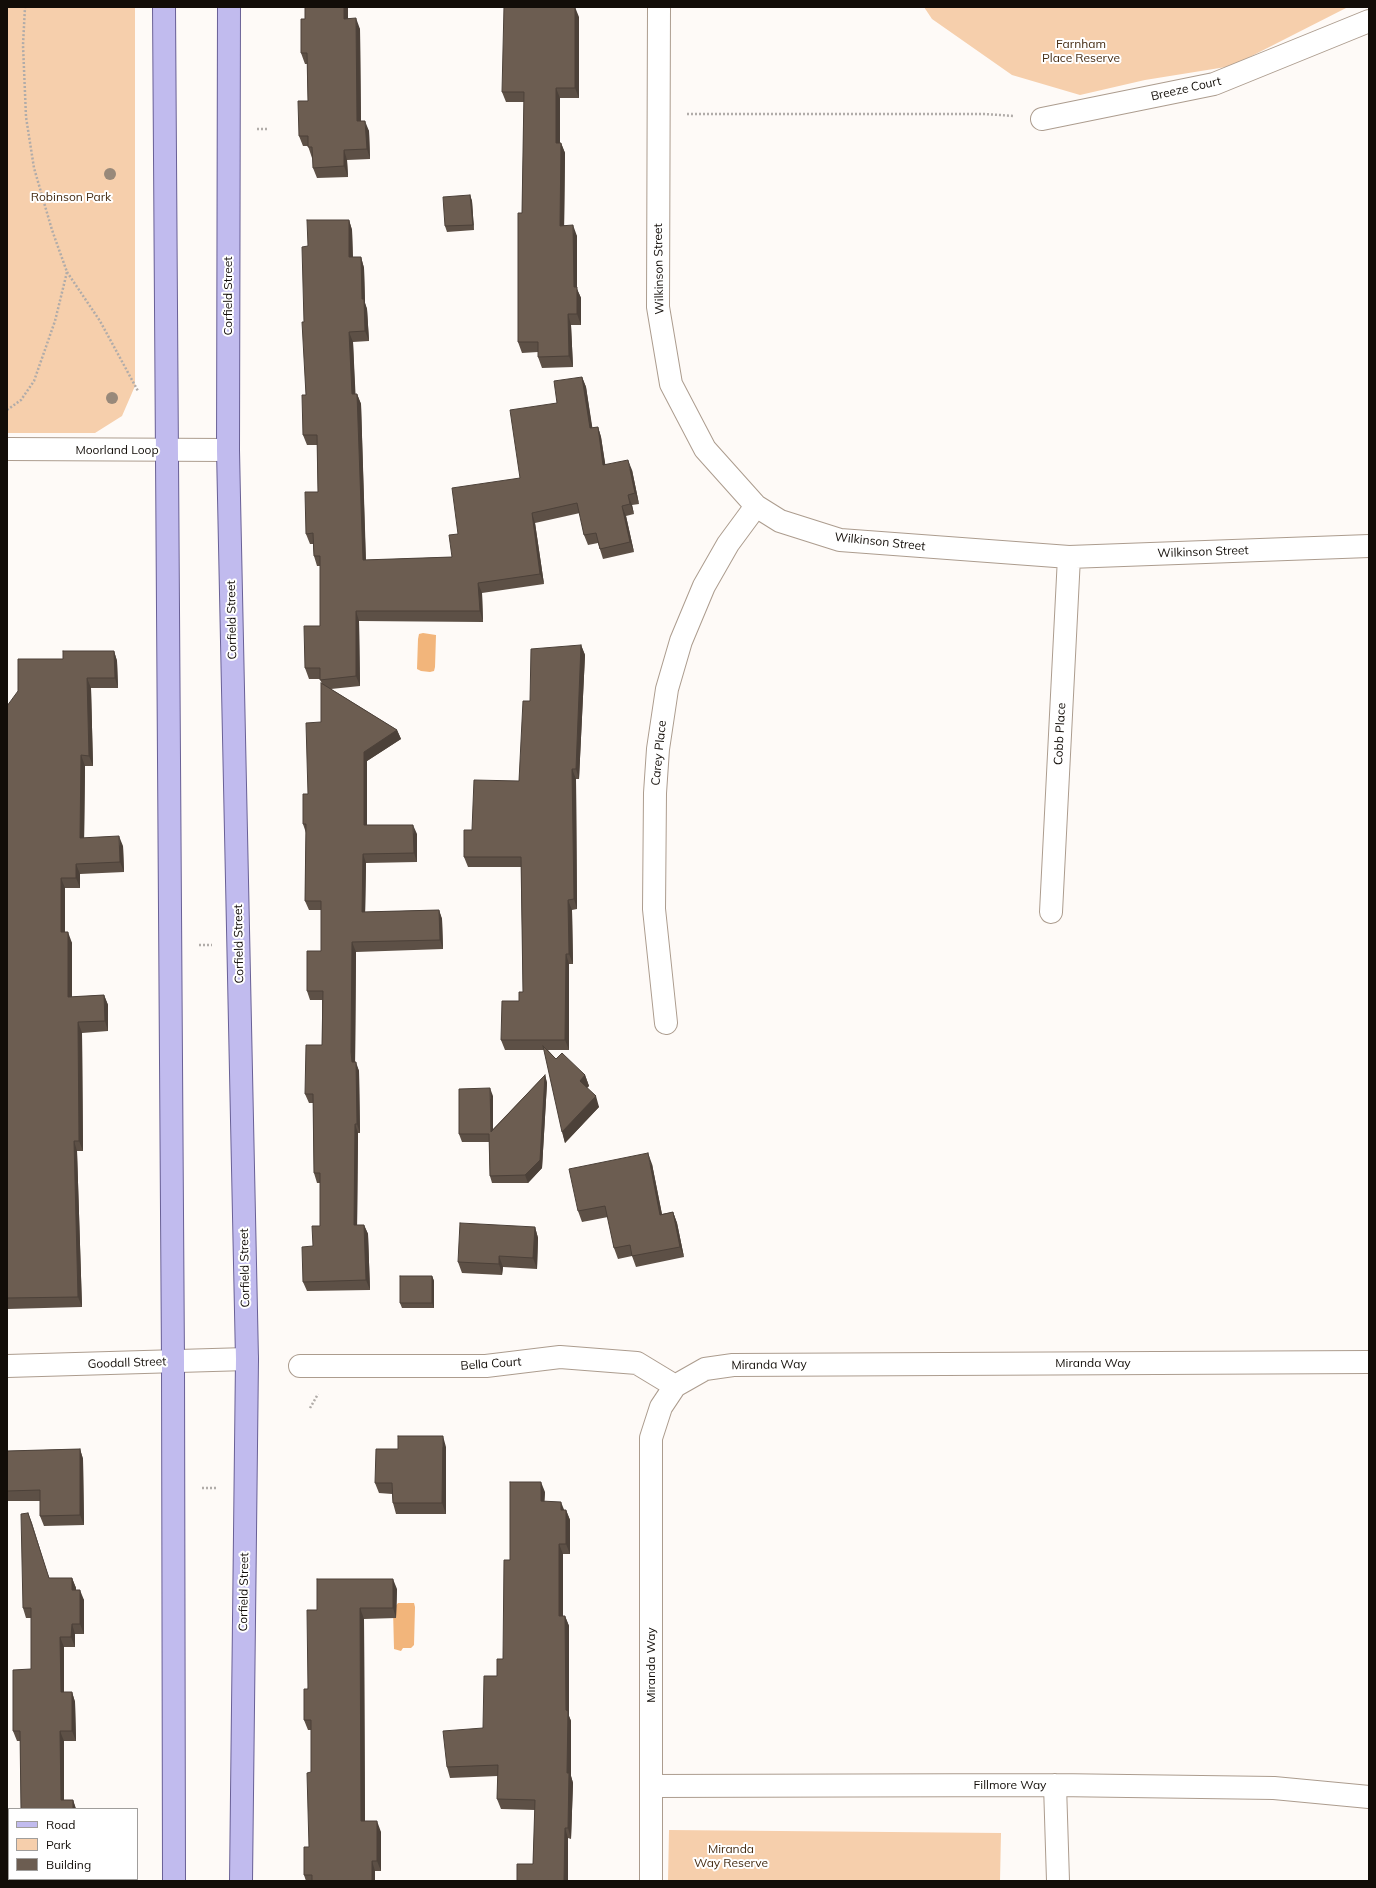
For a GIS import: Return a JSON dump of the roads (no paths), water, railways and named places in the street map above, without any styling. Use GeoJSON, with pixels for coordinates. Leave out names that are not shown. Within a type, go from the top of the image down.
{"type":"FeatureCollection","features":[{"type":"Feature","properties":{"kind":"main road"},"geometry":{"type":"LineString","coordinates":[[164,7],[173,1362],[174,1881]]}},
{"type":"Feature","properties":{"kind":"main road","name":"Corfield Street"},"geometry":{"type":"LineString","coordinates":[[229,7],[228,450],[247,1359],[241,1881]]}},
{"type":"Feature","properties":{"kind":"street","name":"Wilkinson Street"},"geometry":{"type":"LineString","coordinates":[[659,7],[658,307],[671,384],[705,449],[756,506],[780,521],[840,540],[1069,557],[1369,546]]}},
{"type":"Feature","properties":{"kind":"street","name":"Breeze Court"},"geometry":{"type":"LineString","coordinates":[[1042,119],[1214,84],[1369,21]]}},
{"type":"Feature","properties":{"kind":"street","name":"Moorland Loop"},"geometry":{"type":"LineString","coordinates":[[7,449],[228,450]]}},
{"type":"Feature","properties":{"kind":"street","name":"Carey Place"},"geometry":{"type":"LineString","coordinates":[[666,1023],[654,901],[655,793],[658,749],[667,689],[681,641],[704,586],[728,544],[756,506]]}},
{"type":"Feature","properties":{"kind":"street","name":"Cobb Place"},"geometry":{"type":"LineString","coordinates":[[1051,912],[1069,557]]}},
{"type":"Feature","properties":{"kind":"street","name":"Bella Court"},"geometry":{"type":"LineString","coordinates":[[300,1366],[486,1366],[560,1357],[637,1363],[675,1386]]}},
{"type":"Feature","properties":{"kind":"street","name":"Goodall Street"},"geometry":{"type":"LineString","coordinates":[[7,1366],[247,1359]]}},
{"type":"Feature","properties":{"kind":"street","name":"Miranda Way"},"geometry":{"type":"LineString","coordinates":[[651,1881],[651,1438],[661,1407],[675,1386],[705,1369],[733,1365],[1369,1362]]}},
{"type":"Feature","properties":{"kind":"street","name":"Fillmore Way"},"geometry":{"type":"LineString","coordinates":[[651,1786],[1055,1785],[1274,1788],[1369,1797]]}},
{"type":"Feature","properties":{"kind":"street"},"geometry":{"type":"LineString","coordinates":[[1055,1785],[1058,1881]]}},
{"type":"Feature","properties":{"kind":"park label","name":"Farnham Place Reserve"},"geometry":{"type":"Point","coordinates":[1081,51]}},
{"type":"Feature","properties":{"kind":"park label","name":"Robinson Park"},"geometry":{"type":"Point","coordinates":[71,197]}},
{"type":"Feature","properties":{"kind":"park label","name":"Miranda Way Reserve"},"geometry":{"type":"Point","coordinates":[731,1856]}}]}
